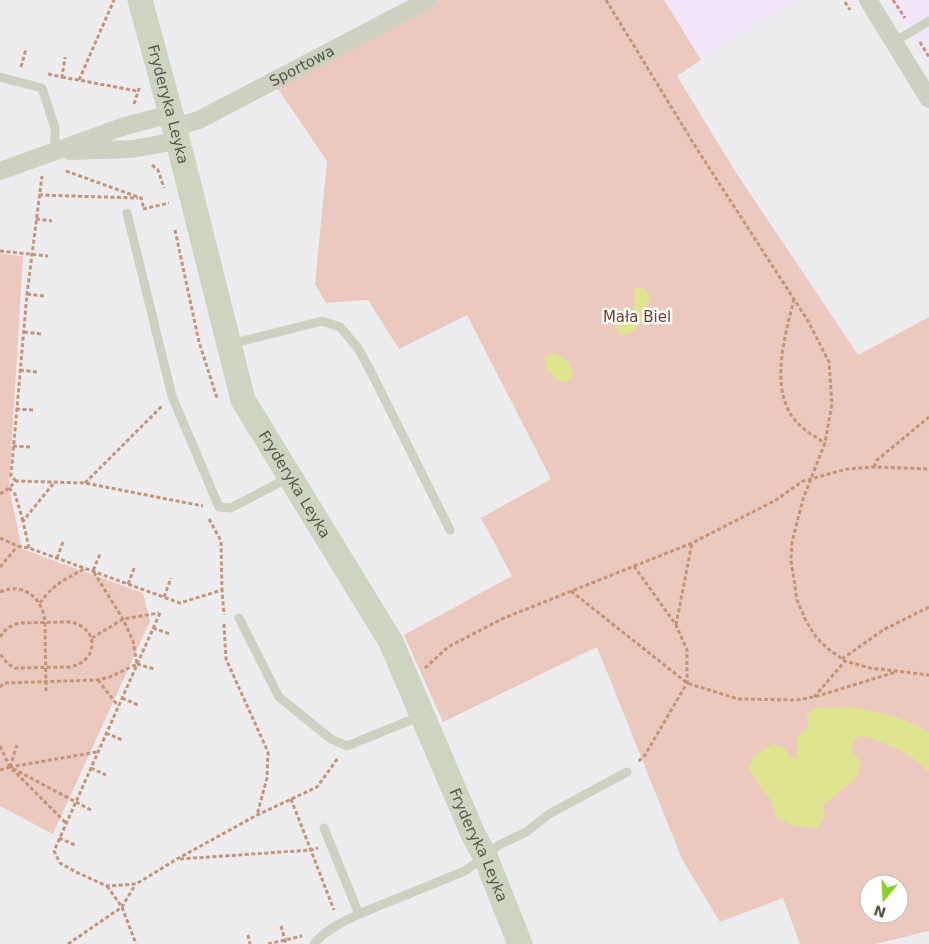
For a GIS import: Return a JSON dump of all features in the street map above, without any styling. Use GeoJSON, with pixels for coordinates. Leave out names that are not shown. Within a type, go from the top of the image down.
{"type":"FeatureCollection","features":[{"type":"Feature","properties":{"kind":"street","name":"Fryderyka Leyka"},"geometry":{"type":"LineString","coordinates":[[140,0],[174,127],[242,400],[391,642],[419,671],[424,715],[485,856],[520,944]]}},
{"type":"Feature","properties":{"kind":"street","name":"Sportowa"},"geometry":{"type":"LineString","coordinates":[[174,127],[198,120],[428,0]]}},
{"type":"Feature","properties":{"kind":"street"},"geometry":{"type":"LineString","coordinates":[[868,0],[929,99]]}},
{"type":"Feature","properties":{"kind":"street"},"geometry":{"type":"LineString","coordinates":[[0,171],[125,126],[174,127]]}},
{"type":"Feature","properties":{"kind":"street"},"geometry":{"type":"LineString","coordinates":[[55,151],[132,150],[174,127]]}},
{"type":"Feature","properties":{"kind":"lane"},"geometry":{"type":"LineString","coordinates":[[894,42],[929,22]]}},
{"type":"Feature","properties":{"kind":"lane"},"geometry":{"type":"LineString","coordinates":[[0,77],[42,88],[55,128],[55,151]]}},
{"type":"Feature","properties":{"kind":"lane"},"geometry":{"type":"LineString","coordinates":[[127,213],[172,396],[219,507],[230,508],[289,477]]}},
{"type":"Feature","properties":{"kind":"lane"},"geometry":{"type":"LineString","coordinates":[[228,345],[322,321],[340,326],[358,348],[370,370],[450,530]]}},
{"type":"Feature","properties":{"kind":"lane"},"geometry":{"type":"LineString","coordinates":[[239,618],[279,697],[331,738],[347,746],[424,715]]}},
{"type":"Feature","properties":{"kind":"lane"},"geometry":{"type":"LineString","coordinates":[[314,944],[338,925],[359,914],[465,871],[499,845],[526,832],[549,814],[627,772]]}},
{"type":"Feature","properties":{"kind":"lane"},"geometry":{"type":"LineString","coordinates":[[324,828],[359,914]]}},
{"type":"Feature","properties":{"kind":"path"},"geometry":{"type":"LineString","coordinates":[[79,80],[114,0]]}},
{"type":"Feature","properties":{"kind":"path"},"geometry":{"type":"LineString","coordinates":[[606,0],[697,149],[808,321],[829,362],[832,404],[825,443],[803,499],[792,542],[793,582],[797,600],[806,622],[816,637],[843,660],[870,668],[929,675]]}},
{"type":"Feature","properties":{"kind":"path"},"geometry":{"type":"LineString","coordinates":[[26,49],[20,67],[29,69]]}},
{"type":"Feature","properties":{"kind":"path"},"geometry":{"type":"LineString","coordinates":[[62,77],[65,57]]}},
{"type":"Feature","properties":{"kind":"path"},"geometry":{"type":"LineString","coordinates":[[46,73],[137,91]]}},
{"type":"Feature","properties":{"kind":"path"},"geometry":{"type":"LineString","coordinates":[[60,169],[141,198]]}},
{"type":"Feature","properties":{"kind":"path"},"geometry":{"type":"LineString","coordinates":[[43,170],[26,294],[10,476],[16,481],[85,483],[202,506],[219,507]]}},
{"type":"Feature","properties":{"kind":"path"},"geometry":{"type":"LineString","coordinates":[[40,195],[141,198]]}},
{"type":"Feature","properties":{"kind":"path"},"geometry":{"type":"LineString","coordinates":[[141,198],[144,209]]}},
{"type":"Feature","properties":{"kind":"path"},"geometry":{"type":"LineString","coordinates":[[127,213],[169,203]]}},
{"type":"Feature","properties":{"kind":"path"},"geometry":{"type":"LineString","coordinates":[[36,219],[52,221]]}},
{"type":"Feature","properties":{"kind":"path"},"geometry":{"type":"LineString","coordinates":[[0,251],[48,256]]}},
{"type":"Feature","properties":{"kind":"path"},"geometry":{"type":"LineString","coordinates":[[26,294],[44,296]]}},
{"type":"Feature","properties":{"kind":"path"},"geometry":{"type":"LineString","coordinates":[[794,299],[781,356],[783,397],[790,414],[808,432],[825,443]]}},
{"type":"Feature","properties":{"kind":"path"},"geometry":{"type":"LineString","coordinates":[[24,332],[40,334]]}},
{"type":"Feature","properties":{"kind":"path"},"geometry":{"type":"LineString","coordinates":[[20,370],[37,372]]}},
{"type":"Feature","properties":{"kind":"path"},"geometry":{"type":"LineString","coordinates":[[85,483],[172,396]]}},
{"type":"Feature","properties":{"kind":"path"},"geometry":{"type":"LineString","coordinates":[[16,409],[33,410]]}},
{"type":"Feature","properties":{"kind":"path"},"geometry":{"type":"LineString","coordinates":[[874,467],[877,460],[929,416]]}},
{"type":"Feature","properties":{"kind":"path"},"geometry":{"type":"LineString","coordinates":[[13,446],[30,447]]}},
{"type":"Feature","properties":{"kind":"path"},"geometry":{"type":"LineString","coordinates":[[419,671],[448,648],[504,618],[692,543],[776,500],[803,480],[847,469],[874,467],[929,469]]}},
{"type":"Feature","properties":{"kind":"path"},"geometry":{"type":"LineString","coordinates":[[0,494],[16,481]]}},
{"type":"Feature","properties":{"kind":"path"},"geometry":{"type":"LineString","coordinates":[[23,522],[53,483]]}},
{"type":"Feature","properties":{"kind":"path"},"geometry":{"type":"LineString","coordinates":[[9,488],[14,494],[29,548]]}},
{"type":"Feature","properties":{"kind":"path"},"geometry":{"type":"LineString","coordinates":[[202,506],[221,541],[226,659],[268,752],[267,778],[257,815]]}},
{"type":"Feature","properties":{"kind":"path"},"geometry":{"type":"LineString","coordinates":[[0,538],[17,546],[29,548],[180,603],[222,590]]}},
{"type":"Feature","properties":{"kind":"path"},"geometry":{"type":"LineString","coordinates":[[57,558],[63,542]]}},
{"type":"Feature","properties":{"kind":"path"},"geometry":{"type":"LineString","coordinates":[[676,625],[692,543]]}},
{"type":"Feature","properties":{"kind":"path"},"geometry":{"type":"LineString","coordinates":[[0,567],[17,546]]}},
{"type":"Feature","properties":{"kind":"path"},"geometry":{"type":"LineString","coordinates":[[93,571],[100,554]]}},
{"type":"Feature","properties":{"kind":"path"},"geometry":{"type":"LineString","coordinates":[[128,584],[135,566]]}},
{"type":"Feature","properties":{"kind":"path"},"geometry":{"type":"LineString","coordinates":[[627,772],[646,755],[687,683],[687,650],[676,625],[634,566]]}},
{"type":"Feature","properties":{"kind":"path"},"geometry":{"type":"LineString","coordinates":[[40,603],[48,591],[57,583],[86,568]]}},
{"type":"Feature","properties":{"kind":"path"},"geometry":{"type":"LineString","coordinates":[[93,571],[123,619],[133,641],[137,664]]}},
{"type":"Feature","properties":{"kind":"path"},"geometry":{"type":"LineString","coordinates":[[164,597],[171,578]]}},
{"type":"Feature","properties":{"kind":"path"},"geometry":{"type":"LineString","coordinates":[[0,592],[15,588],[24,590],[40,603],[44,612],[45,622],[46,690]]}},
{"type":"Feature","properties":{"kind":"path"},"geometry":{"type":"LineString","coordinates":[[571,591],[687,683],[738,699],[797,700],[814,697],[899,671]]}},
{"type":"Feature","properties":{"kind":"path"},"geometry":{"type":"LineString","coordinates":[[814,697],[843,660],[883,630],[929,606]]}},
{"type":"Feature","properties":{"kind":"path"},"geometry":{"type":"LineString","coordinates":[[92,638],[123,619],[160,613],[54,851],[60,863],[107,886],[136,884]]}},
{"type":"Feature","properties":{"kind":"path"},"geometry":{"type":"LineString","coordinates":[[0,637],[11,625],[45,622],[76,623],[83,626],[92,638],[92,648],[89,655],[78,666],[15,668],[8,664],[0,654]]}},
{"type":"Feature","properties":{"kind":"path"},"geometry":{"type":"LineString","coordinates":[[153,628],[170,634]]}},
{"type":"Feature","properties":{"kind":"path"},"geometry":{"type":"LineString","coordinates":[[2,685],[98,680],[110,677],[137,664],[154,669]]}},
{"type":"Feature","properties":{"kind":"path"},"geometry":{"type":"LineString","coordinates":[[98,680],[118,706]]}},
{"type":"Feature","properties":{"kind":"path"},"geometry":{"type":"LineString","coordinates":[[122,698],[138,705]]}},
{"type":"Feature","properties":{"kind":"path"},"geometry":{"type":"LineString","coordinates":[[106,733],[122,740]]}},
{"type":"Feature","properties":{"kind":"path"},"geometry":{"type":"LineString","coordinates":[[10,767],[17,745]]}},
{"type":"Feature","properties":{"kind":"path"},"geometry":{"type":"LineString","coordinates":[[0,746],[10,767],[66,823]]}},
{"type":"Feature","properties":{"kind":"path"},"geometry":{"type":"LineString","coordinates":[[68,944],[122,907],[136,884],[257,815],[317,787],[347,746]]}},
{"type":"Feature","properties":{"kind":"path"},"geometry":{"type":"LineString","coordinates":[[0,770],[98,752]]}},
{"type":"Feature","properties":{"kind":"path"},"geometry":{"type":"LineString","coordinates":[[10,767],[91,810]]}},
{"type":"Feature","properties":{"kind":"path"},"geometry":{"type":"LineString","coordinates":[[91,768],[106,775]]}},
{"type":"Feature","properties":{"kind":"path"},"geometry":{"type":"LineString","coordinates":[[291,799],[335,912]]}},
{"type":"Feature","properties":{"kind":"path"},"geometry":{"type":"LineString","coordinates":[[59,838],[75,845]]}},
{"type":"Feature","properties":{"kind":"path"},"geometry":{"type":"LineString","coordinates":[[177,859],[311,850],[330,844]]}},
{"type":"Feature","properties":{"kind":"path"},"geometry":{"type":"LineString","coordinates":[[107,886],[122,907],[136,944]]}},
{"type":"Feature","properties":{"kind":"path"},"geometry":{"type":"LineString","coordinates":[[281,926],[286,942]]}},
{"type":"Feature","properties":{"kind":"path"},"geometry":{"type":"LineString","coordinates":[[268,944],[286,942],[309,934]]}},
{"type":"Feature","properties":{"kind":"path"},"geometry":{"type":"LineString","coordinates":[[248,935],[250,944]]}},
{"type":"Feature","properties":{"kind":"shaded area"},"geometry":{"type":"Polygon","coordinates":[[[664,0],[797,0],[700,59],[664,0]]]}},
{"type":"Feature","properties":{"kind":"shaded area"},"geometry":{"type":"Polygon","coordinates":[[[889,0],[929,0],[929,65],[889,0]]]}},
{"type":"Feature","properties":{"kind":"shaded area"},"geometry":{"type":"Polygon","coordinates":[[[643,288],[650,297],[643,316],[637,327],[627,334],[620,335],[613,319],[624,315],[635,306],[634,289],[643,288]]]}},
{"type":"Feature","properties":{"kind":"shaded area"},"geometry":{"type":"Polygon","coordinates":[[[555,353],[568,362],[573,374],[570,381],[560,382],[546,369],[545,357],[555,353]]]}},
{"type":"Feature","properties":{"kind":"shaded area"},"geometry":{"type":"Polygon","coordinates":[[[850,707],[901,719],[929,733],[929,771],[906,753],[863,736],[854,739],[851,751],[860,761],[858,776],[823,805],[824,817],[817,828],[793,826],[776,817],[772,802],[748,768],[754,756],[773,744],[784,748],[790,758],[797,758],[796,739],[809,726],[806,715],[817,708],[850,707]]]}},
{"type":"Feature","properties":{"kind":"green space","name":"Mała Biel"},"geometry":{"type":"Polygon","coordinates":[[[439,0],[664,0],[701,60],[677,76],[735,171],[858,355],[929,317],[929,931],[875,944],[800,944],[783,898],[720,922],[682,859],[597,647],[443,722],[404,635],[512,576],[481,518],[551,479],[467,315],[399,349],[368,300],[326,303],[315,284],[327,161],[276,86],[439,0]]]}},
{"type":"Feature","properties":{"kind":"green space"},"geometry":{"type":"Polygon","coordinates":[[[0,254],[23,256],[9,488],[22,549],[143,593],[150,621],[53,834],[0,806],[0,254]]]}}]}
